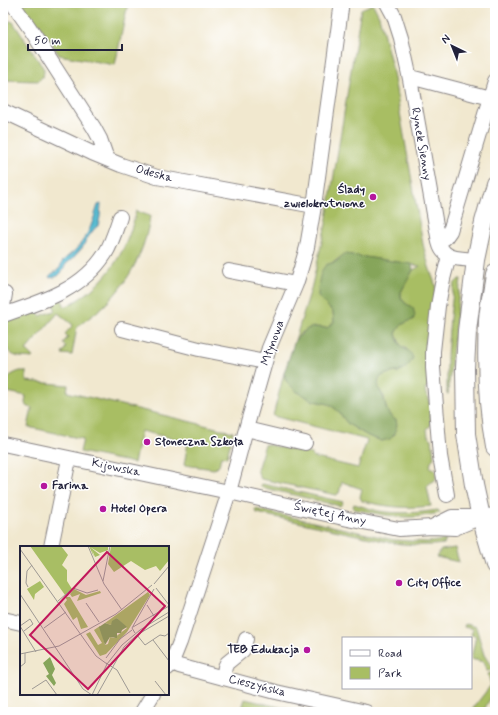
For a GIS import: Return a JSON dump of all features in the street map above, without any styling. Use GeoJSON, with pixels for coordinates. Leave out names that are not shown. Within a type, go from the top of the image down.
{"type":"FeatureCollection","features":[{"type":"Feature","properties":{"kind":"main road"},"geometry":{"type":"LineString","coordinates":[[495,183],[484,222],[476,260],[464,368],[466,434],[474,485],[488,516],[495,565]]}},
{"type":"Feature","properties":{"kind":"main road"},"geometry":{"type":"LineString","coordinates":[[466,434],[493,438],[487,368],[488,319],[495,274]]}},
{"type":"Feature","properties":{"kind":"street"},"geometry":{"type":"LineString","coordinates":[[12,3],[94,128],[100,139],[107,159]]}},
{"type":"Feature","properties":{"kind":"street","name":"Rynek Sienny"},"geometry":{"type":"LineString","coordinates":[[387,3],[394,16],[401,38],[410,79],[439,242],[441,249],[449,256]]}},
{"type":"Feature","properties":{"kind":"street","name":"Młynowa"},"geometry":{"type":"LineString","coordinates":[[169,664],[180,642],[229,492],[265,362],[275,333],[302,268],[314,206],[342,5]]}},
{"type":"Feature","properties":{"kind":"street"},"geometry":{"type":"LineString","coordinates":[[410,79],[414,78],[490,98]]}},
{"type":"Feature","properties":{"kind":"street"},"geometry":{"type":"LineString","coordinates":[[439,242],[445,238],[450,231],[495,81]]}},
{"type":"Feature","properties":{"kind":"street","name":"Odeska"},"geometry":{"type":"LineString","coordinates":[[3,112],[121,165],[157,177],[314,206]]}},
{"type":"Feature","properties":{"kind":"street"},"geometry":{"type":"LineString","coordinates":[[3,315],[57,294],[72,287],[84,278],[105,254],[120,217]]}},
{"type":"Feature","properties":{"kind":"street"},"geometry":{"type":"LineString","coordinates":[[447,496],[440,456],[434,388],[433,351],[438,306],[449,256],[476,260]]}},
{"type":"Feature","properties":{"kind":"street"},"geometry":{"type":"LineString","coordinates":[[229,271],[296,284]]}},
{"type":"Feature","properties":{"kind":"street"},"geometry":{"type":"LineString","coordinates":[[122,329],[199,349],[265,362]]}},
{"type":"Feature","properties":{"kind":"street"},"geometry":{"type":"LineString","coordinates":[[246,429],[305,443]]}},
{"type":"Feature","properties":{"kind":"street","name":"Kijowska"},"geometry":{"type":"LineString","coordinates":[[3,444],[229,492]]}},
{"type":"Feature","properties":{"kind":"street"},"geometry":{"type":"LineString","coordinates":[[51,546],[70,459]]}},
{"type":"Feature","properties":{"kind":"street","name":"Świętej Anny"},"geometry":{"type":"LineString","coordinates":[[229,492],[399,529],[432,527],[452,517],[488,516]]}},
{"type":"Feature","properties":{"kind":"street"},"geometry":{"type":"LineString","coordinates":[[3,619],[20,623]]}},
{"type":"Feature","properties":{"kind":"street"},"geometry":{"type":"LineString","coordinates":[[223,678],[227,663],[243,650],[246,639]]}},
{"type":"Feature","properties":{"kind":"street","name":"Cieszyńska"},"geometry":{"type":"LineString","coordinates":[[169,664],[276,692],[366,712]]}},
{"type":"Feature","properties":{"kind":"street"},"geometry":{"type":"LineString","coordinates":[[142,712],[152,695]]}},
{"type":"Feature","properties":{"kind":"green space"},"geometry":{"type":"Polygon","coordinates":[[[19,3],[128,3],[115,65],[59,55],[40,26],[19,3]]]}},
{"type":"Feature","properties":{"kind":"green space"},"geometry":{"type":"Polygon","coordinates":[[[373,4],[379,16],[392,67],[423,244],[429,267],[436,285],[430,334],[427,337],[426,344],[430,348],[429,385],[425,389],[426,395],[429,398],[431,425],[427,429],[428,436],[432,439],[434,458],[431,461],[430,468],[436,471],[436,479],[427,487],[431,506],[404,507],[371,503],[362,501],[360,497],[362,489],[342,482],[339,493],[336,495],[261,479],[257,470],[265,444],[312,454],[312,457],[358,468],[367,440],[273,416],[284,373],[286,381],[296,391],[314,401],[329,404],[337,410],[348,424],[368,436],[382,441],[392,418],[386,408],[384,396],[379,389],[378,384],[383,375],[399,372],[407,349],[401,346],[396,334],[402,325],[413,320],[413,308],[405,303],[401,298],[401,292],[413,270],[420,266],[345,254],[334,262],[326,265],[318,297],[333,312],[334,322],[327,328],[314,327],[301,333],[295,340],[311,289],[326,224],[361,9],[373,4]]]}},
{"type":"Feature","properties":{"kind":"green space"},"geometry":{"type":"Polygon","coordinates":[[[6,21],[13,22],[44,69],[43,76],[38,81],[3,80],[3,25],[6,21]]]}},
{"type":"Feature","properties":{"kind":"green space"},"geometry":{"type":"Polygon","coordinates":[[[136,211],[150,216],[141,252],[136,263],[115,295],[103,307],[77,327],[72,355],[62,354],[66,347],[63,343],[68,337],[65,334],[73,325],[58,313],[26,350],[33,357],[32,358],[18,357],[11,353],[8,350],[5,340],[8,318],[37,307],[40,316],[54,311],[55,309],[52,301],[61,298],[65,307],[92,289],[103,279],[120,255],[127,241],[136,211]]]}},
{"type":"Feature","properties":{"kind":"green space"},"geometry":{"type":"Polygon","coordinates":[[[345,254],[412,264],[413,270],[401,292],[401,298],[405,303],[413,308],[415,315],[413,320],[404,323],[400,327],[396,334],[401,346],[410,352],[413,358],[404,369],[381,376],[379,379],[379,388],[384,398],[387,411],[396,420],[397,425],[394,435],[390,439],[382,441],[368,436],[348,424],[337,410],[329,404],[314,401],[296,391],[286,381],[284,373],[295,340],[307,329],[314,327],[327,328],[334,322],[333,312],[318,297],[319,280],[326,265],[336,261],[345,254]]]}},
{"type":"Feature","properties":{"kind":"green space"},"geometry":{"type":"Polygon","coordinates":[[[461,279],[447,394],[447,356],[450,317],[454,284],[461,279]]]}},
{"type":"Feature","properties":{"kind":"green space"},"geometry":{"type":"Polygon","coordinates":[[[20,371],[26,371],[26,381],[68,385],[67,392],[233,432],[227,457],[221,456],[219,466],[214,469],[184,465],[188,442],[141,431],[134,463],[80,452],[83,439],[28,427],[32,408],[26,406],[26,396],[3,391],[4,384],[8,378],[20,371]]]}},
{"type":"Feature","properties":{"kind":"green space"},"geometry":{"type":"Polygon","coordinates":[[[263,484],[343,502],[340,506],[261,487],[263,484]]]}},
{"type":"Feature","properties":{"kind":"green space"},"geometry":{"type":"Polygon","coordinates":[[[354,504],[378,511],[393,513],[438,510],[440,513],[416,517],[392,516],[354,509],[354,504]]]}},
{"type":"Feature","properties":{"kind":"green space"},"geometry":{"type":"Polygon","coordinates":[[[255,509],[394,540],[428,542],[446,540],[444,544],[438,545],[393,543],[257,513],[255,509]]]}},
{"type":"Feature","properties":{"kind":"green space"},"geometry":{"type":"Polygon","coordinates":[[[455,548],[459,562],[436,557],[441,550],[455,548]]]}},
{"type":"Feature","properties":{"kind":"green space"},"geometry":{"type":"Polygon","coordinates":[[[465,624],[476,627],[484,655],[494,670],[487,671],[484,662],[472,659],[476,636],[471,635],[473,629],[464,627],[465,624]]]}},
{"type":"Feature","properties":{"kind":"green space"},"geometry":{"type":"Polygon","coordinates":[[[494,672],[495,689],[483,712],[470,712],[491,685],[488,674],[494,672]]]}},
{"type":"Feature","properties":{"kind":"green space"},"geometry":{"type":"Polygon","coordinates":[[[245,699],[300,712],[241,712],[245,699]]]}},
{"type":"Feature","properties":{"kind":"water"},"geometry":{"type":"Polygon","coordinates":[[[101,204],[98,226],[86,240],[83,247],[66,264],[61,273],[58,276],[50,278],[49,277],[59,269],[63,261],[81,243],[90,228],[98,205],[101,204]]]}},
{"type":"Feature","properties":{"kind":"place","name":"Ślady zwielokrotnione"},"geometry":{"type":"Point","coordinates":[373,197]}},
{"type":"Feature","properties":{"kind":"place","name":"Słoneczna Szkoła"},"geometry":{"type":"Point","coordinates":[147,442]}},
{"type":"Feature","properties":{"kind":"place","name":"Farina"},"geometry":{"type":"Point","coordinates":[44,486]}},
{"type":"Feature","properties":{"kind":"place","name":"Hotel Opera"},"geometry":{"type":"Point","coordinates":[103,509]}},
{"type":"Feature","properties":{"kind":"place","name":"City Office"},"geometry":{"type":"Point","coordinates":[399,583]}},
{"type":"Feature","properties":{"kind":"place","name":"TEB Edukacja"},"geometry":{"type":"Point","coordinates":[307,650]}}]}
